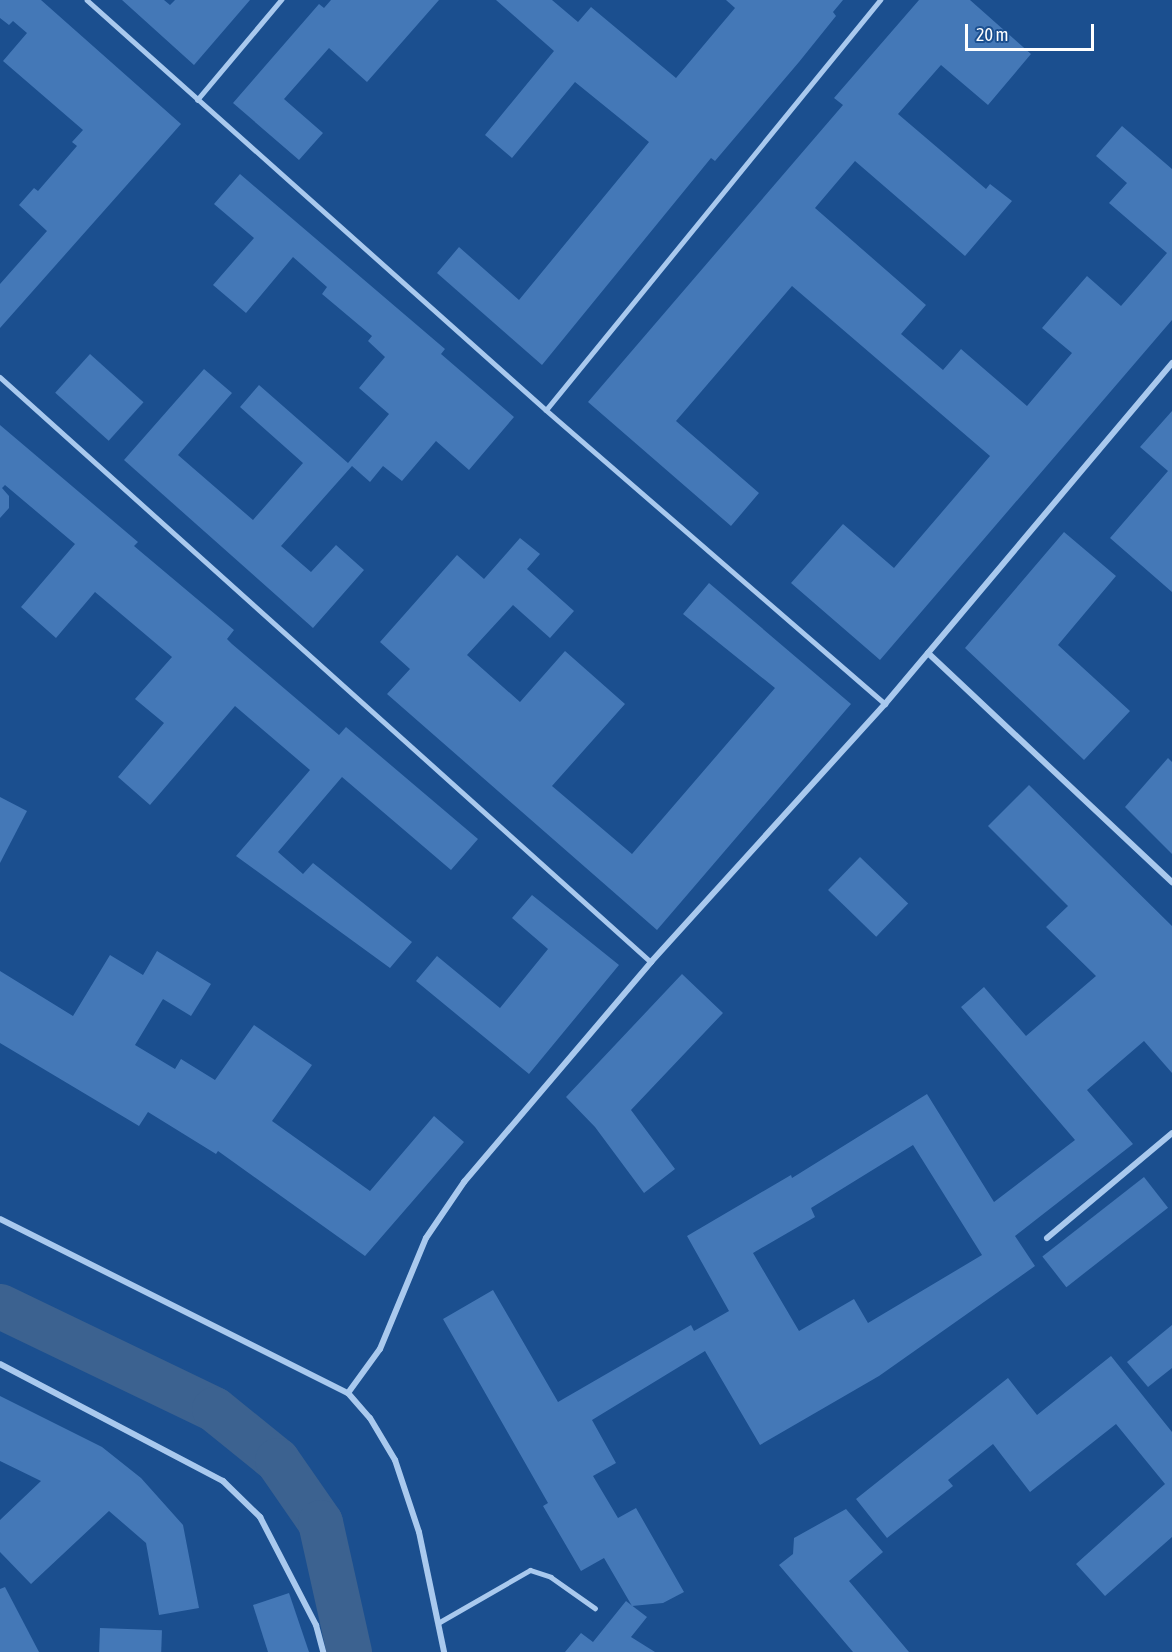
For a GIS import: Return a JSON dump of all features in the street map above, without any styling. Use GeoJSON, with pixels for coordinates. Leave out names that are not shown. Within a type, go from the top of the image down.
{"type":"FeatureCollection","features":[{"type":"Feature","properties":{"kind":"street"},"geometry":{"type":"LineString","coordinates":[[348,1393],[380,1348],[426,1238],[464,1182],[651,962],[885,704],[1171,365]]}},
{"type":"Feature","properties":{"kind":"street"},"geometry":{"type":"LineString","coordinates":[[928,653],[1172,882]]}},
{"type":"Feature","properties":{"kind":"street"},"geometry":{"type":"LineString","coordinates":[[1047,1238],[1172,1133]]}},
{"type":"Feature","properties":{"kind":"street"},"geometry":{"type":"LineString","coordinates":[[0,1219],[348,1393],[370,1418],[394,1460],[419,1532],[444,1652]]}},
{"type":"Feature","properties":{"kind":"street"},"geometry":{"type":"LineString","coordinates":[[0,1364],[223,1481],[260,1517],[316,1625],[323,1652]]}},
{"type":"Feature","properties":{"kind":"lane"},"geometry":{"type":"LineString","coordinates":[[87,0],[546,410],[885,704]]}},
{"type":"Feature","properties":{"kind":"lane"},"geometry":{"type":"LineString","coordinates":[[198,100],[281,0]]}},
{"type":"Feature","properties":{"kind":"lane"},"geometry":{"type":"LineString","coordinates":[[546,410],[880,0]]}},
{"type":"Feature","properties":{"kind":"lane"},"geometry":{"type":"LineString","coordinates":[[0,376],[651,962]]}},
{"type":"Feature","properties":{"kind":"lane"},"geometry":{"type":"LineString","coordinates":[[438,1623],[530,1570],[551,1577],[595,1608]]}},
{"type":"Feature","properties":{"kind":"building"},"geometry":{"type":"Polygon","coordinates":[[[0,0],[41,0],[181,124],[0,328],[0,284],[47,231],[19,205],[34,188],[38,191],[77,146],[72,142],[83,130],[3,61],[27,33],[13,21],[9,25],[0,18],[0,0]]]}},
{"type":"Feature","properties":{"kind":"building"},"geometry":{"type":"Polygon","coordinates":[[[122,0],[164,0],[170,5],[175,0],[250,0],[194,65],[122,0]]]}},
{"type":"Feature","properties":{"kind":"building"},"geometry":{"type":"Polygon","coordinates":[[[331,0],[439,0],[367,82],[329,48],[284,99],[323,133],[299,160],[233,103],[319,4],[324,8],[331,0]]]}},
{"type":"Feature","properties":{"kind":"building"},"geometry":{"type":"Polygon","coordinates":[[[496,0],[552,0],[578,22],[591,7],[676,78],[735,8],[726,0],[843,0],[833,12],[836,16],[799,62],[715,161],[711,158],[542,365],[437,273],[459,247],[519,300],[649,142],[575,82],[512,158],[485,135],[554,51],[496,0]]]}},
{"type":"Feature","properties":{"kind":"building"},"geometry":{"type":"Polygon","coordinates":[[[919,0],[970,0],[1031,54],[988,105],[941,65],[898,114],[986,189],[990,184],[1012,201],[965,256],[855,161],[815,208],[926,305],[901,334],[943,370],[961,349],[1027,406],[1072,353],[1042,328],[1087,276],[1121,306],[1167,253],[1109,203],[1127,183],[1096,156],[1122,126],[1172,169],[1172,320],[880,660],[791,583],[843,524],[894,568],[990,456],[792,286],[676,421],[759,493],[731,526],[588,402],[843,105],[834,98],[919,0]]]}},
{"type":"Feature","properties":{"kind":"building"},"geometry":{"type":"Polygon","coordinates":[[[240,174],[445,349],[441,354],[514,417],[469,470],[436,441],[402,481],[383,466],[370,482],[352,466],[281,546],[311,572],[336,545],[364,570],[313,628],[124,460],[204,369],[232,393],[178,455],[253,520],[303,463],[240,407],[259,385],[348,463],[389,414],[359,388],[385,357],[368,341],[372,336],[322,294],[327,287],[293,257],[246,313],[213,285],[254,238],[214,204],[240,174]]]}},
{"type":"Feature","properties":{"kind":"building"},"geometry":{"type":"Polygon","coordinates":[[[90,354],[144,402],[109,441],[55,393],[90,354]]]}},
{"type":"Feature","properties":{"kind":"building"},"geometry":{"type":"Polygon","coordinates":[[[1172,411],[1172,592],[1110,538],[1168,471],[1140,447],[1172,411]]]}},
{"type":"Feature","properties":{"kind":"building"},"geometry":{"type":"Polygon","coordinates":[[[0,425],[138,542],[134,546],[234,630],[227,639],[232,644],[339,735],[346,727],[478,839],[451,870],[342,777],[278,852],[303,874],[313,863],[412,942],[390,968],[236,856],[310,770],[235,706],[150,805],[118,777],[164,723],[135,699],[172,657],[95,592],[56,638],[21,607],[75,544],[5,485],[2,488],[9,496],[9,508],[0,518],[0,425]]]}},
{"type":"Feature","properties":{"kind":"building"},"geometry":{"type":"Polygon","coordinates":[[[1064,532],[1116,576],[1058,645],[1130,711],[1084,760],[965,648],[1064,532]]]}},
{"type":"Feature","properties":{"kind":"building"},"geometry":{"type":"Polygon","coordinates":[[[520,538],[540,554],[527,569],[574,611],[550,638],[513,605],[467,655],[520,702],[565,651],[625,704],[552,786],[632,854],[775,688],[683,614],[709,583],[851,704],[657,930],[387,694],[410,669],[380,642],[457,555],[484,579],[520,538]]]}},
{"type":"Feature","properties":{"kind":"building"},"geometry":{"type":"Polygon","coordinates":[[[1168,758],[1172,762],[1172,854],[1125,807],[1168,758]]]}},
{"type":"Feature","properties":{"kind":"building"},"geometry":{"type":"Polygon","coordinates":[[[1029,785],[1172,926],[1172,1073],[1144,1041],[1087,1090],[1133,1144],[1015,1236],[1035,1266],[879,1376],[760,1445],[705,1351],[592,1420],[616,1463],[593,1476],[618,1518],[636,1508],[684,1592],[663,1603],[632,1606],[604,1558],[581,1571],[543,1506],[548,1503],[443,1319],[493,1290],[558,1402],[691,1325],[694,1331],[729,1311],[687,1236],[791,1175],[792,1178],[927,1094],[994,1202],[1075,1140],[961,1007],[984,987],[1026,1036],[1096,976],[1046,927],[1068,906],[988,826],[1029,785]],[[913,1145],[811,1208],[815,1217],[753,1253],[799,1331],[854,1299],[868,1323],[982,1255],[913,1145]]]}},
{"type":"Feature","properties":{"kind":"building"},"geometry":{"type":"Polygon","coordinates":[[[0,797],[27,811],[0,863],[0,797]]]}},
{"type":"Feature","properties":{"kind":"building"},"geometry":{"type":"Polygon","coordinates":[[[860,857],[908,904],[876,937],[828,890],[860,857]]]}},
{"type":"Feature","properties":{"kind":"building"},"geometry":{"type":"Polygon","coordinates":[[[532,895],[619,965],[529,1074],[416,981],[437,956],[500,1008],[548,949],[512,918],[532,895]]]}},
{"type":"Feature","properties":{"kind":"building"},"geometry":{"type":"Polygon","coordinates":[[[157,951],[211,984],[191,1016],[163,999],[135,1045],[175,1069],[181,1059],[215,1080],[254,1025],[312,1065],[272,1121],[370,1191],[434,1116],[464,1142],[365,1256],[218,1151],[216,1154],[148,1112],[139,1126],[0,1043],[0,971],[73,1016],[110,955],[143,975],[157,951]]]}},
{"type":"Feature","properties":{"kind":"building"},"geometry":{"type":"Polygon","coordinates":[[[682,974],[723,1013],[631,1110],[675,1169],[644,1193],[595,1127],[566,1097],[682,974]]]}},
{"type":"Feature","properties":{"kind":"building"},"geometry":{"type":"Polygon","coordinates":[[[1144,1177],[1168,1208],[1066,1287],[1042,1256],[1144,1177]]]}},
{"type":"Feature","properties":{"kind":"building"},"geometry":{"type":"Polygon","coordinates":[[[1172,1325],[1172,1368],[1148,1387],[1127,1362],[1172,1325]]]}},
{"type":"Feature","properties":{"kind":"building"},"geometry":{"type":"Polygon","coordinates":[[[1111,1356],[1172,1432],[1172,1537],[1105,1596],[1076,1564],[1165,1484],[1116,1424],[1030,1492],[993,1444],[948,1480],[953,1486],[887,1538],[856,1499],[1008,1378],[1037,1415],[1111,1356]]]}},
{"type":"Feature","properties":{"kind":"building"},"geometry":{"type":"Polygon","coordinates":[[[0,1396],[102,1447],[141,1478],[183,1525],[199,1608],[159,1615],[146,1543],[109,1511],[31,1584],[0,1552],[0,1520],[41,1481],[0,1461],[0,1396]]]}},
{"type":"Feature","properties":{"kind":"building"},"geometry":{"type":"Polygon","coordinates":[[[846,1509],[883,1552],[849,1581],[909,1652],[853,1652],[779,1565],[793,1554],[794,1538],[846,1509]]]}},
{"type":"Feature","properties":{"kind":"building"},"geometry":{"type":"Polygon","coordinates":[[[5,1587],[39,1652],[0,1652],[0,1589],[5,1587]]]}},
{"type":"Feature","properties":{"kind":"building"},"geometry":{"type":"Polygon","coordinates":[[[289,1593],[309,1652],[268,1652],[253,1605],[289,1593]]]}},
{"type":"Feature","properties":{"kind":"building"},"geometry":{"type":"Polygon","coordinates":[[[626,1601],[647,1617],[631,1637],[655,1652],[565,1652],[581,1633],[593,1642],[626,1601]]]}},
{"type":"Feature","properties":{"kind":"building"},"geometry":{"type":"Polygon","coordinates":[[[100,1628],[162,1630],[161,1652],[99,1652],[100,1628]]]}},
{"type":"Feature","properties":{"kind":"waterway"},"geometry":{"type":"LineString","coordinates":[[0,1306],[214,1409],[277,1460],[320,1522],[349,1652]]}}]}
